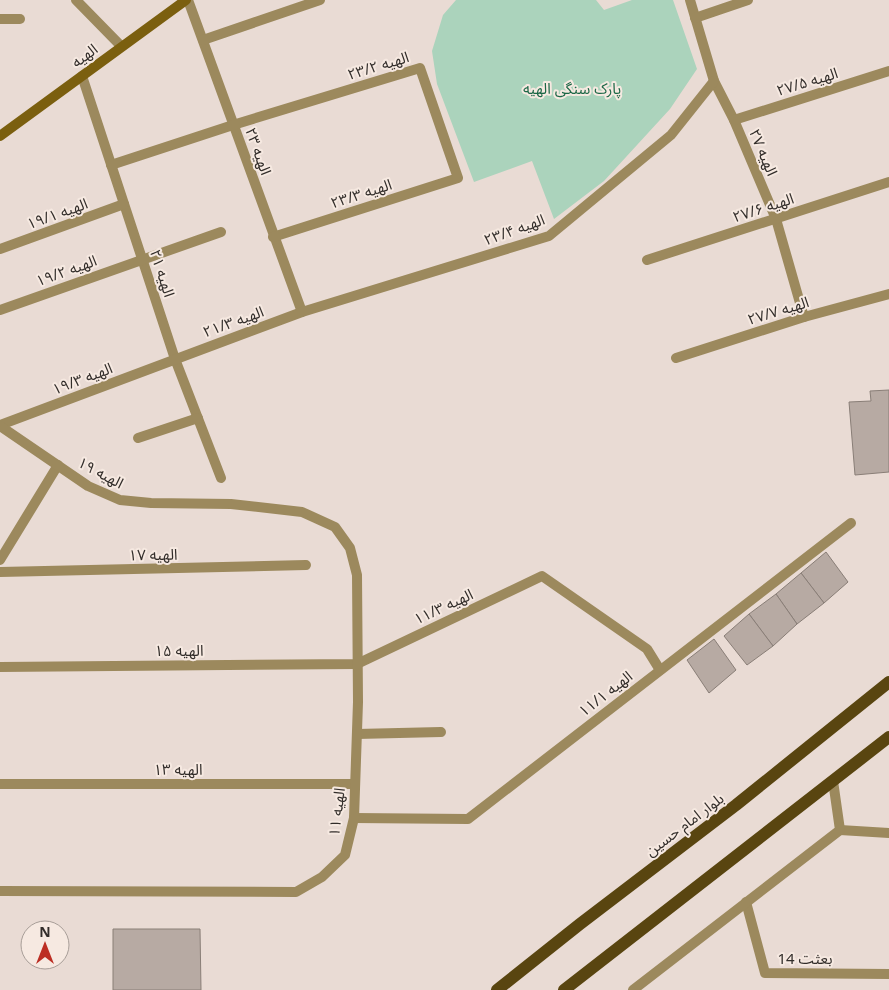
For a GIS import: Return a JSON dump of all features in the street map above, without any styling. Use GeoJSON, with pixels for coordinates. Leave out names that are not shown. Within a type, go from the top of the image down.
{"type":"FeatureCollection","features":[{"type":"Feature","properties":{"kind":"main road","name":"الهیه"},"geometry":{"type":"LineString","coordinates":[[0,136],[120,46],[187,0]]}},
{"type":"Feature","properties":{"kind":"main road","name":"بلوار امام حسین"},"geometry":{"type":"LineString","coordinates":[[497,990],[587,918],[736,805],[889,682]]}},
{"type":"Feature","properties":{"kind":"main road"},"geometry":{"type":"LineString","coordinates":[[564,990],[889,738]]}},
{"type":"Feature","properties":{"kind":"street"},"geometry":{"type":"LineString","coordinates":[[76,0],[120,46]]}},
{"type":"Feature","properties":{"kind":"street","name":"الهیه ۲۳"},"geometry":{"type":"LineString","coordinates":[[187,0],[302,312]]}},
{"type":"Feature","properties":{"kind":"street"},"geometry":{"type":"LineString","coordinates":[[203,40],[320,0]]}},
{"type":"Feature","properties":{"kind":"street","name":"الهیه ۲۷"},"geometry":{"type":"LineString","coordinates":[[690,0],[714,81],[734,120],[776,219],[804,317]]}},
{"type":"Feature","properties":{"kind":"street"},"geometry":{"type":"LineString","coordinates":[[695,18],[748,0]]}},
{"type":"Feature","properties":{"kind":"street"},"geometry":{"type":"LineString","coordinates":[[0,19],[20,19]]}},
{"type":"Feature","properties":{"kind":"street","name":"الهیه ۲۳/۲"},"geometry":{"type":"LineString","coordinates":[[233,125],[420,68],[458,178]]}},
{"type":"Feature","properties":{"kind":"street","name":"الهیه ۲۷/۵"},"geometry":{"type":"LineString","coordinates":[[734,120],[889,71]]}},
{"type":"Feature","properties":{"kind":"street","name":"الهیه ۲۱"},"geometry":{"type":"LineString","coordinates":[[82,76],[175,359],[221,478]]}},
{"type":"Feature","properties":{"kind":"street","name":"الهیه ۲۳/۴"},"geometry":{"type":"LineString","coordinates":[[302,312],[549,236],[671,135],[714,81]]}},
{"type":"Feature","properties":{"kind":"street"},"geometry":{"type":"LineString","coordinates":[[111,165],[233,125]]}},
{"type":"Feature","properties":{"kind":"street","name":"الهیه ۲۳/۳"},"geometry":{"type":"LineString","coordinates":[[274,237],[458,178]]}},
{"type":"Feature","properties":{"kind":"street","name":"الهیه ۲۷/۶"},"geometry":{"type":"LineString","coordinates":[[647,260],[889,182]]}},
{"type":"Feature","properties":{"kind":"street","name":"الهیه ۱۹/۱"},"geometry":{"type":"LineString","coordinates":[[0,249],[124,204]]}},
{"type":"Feature","properties":{"kind":"street","name":"الهیه ۱۹/۲"},"geometry":{"type":"LineString","coordinates":[[0,310],[221,232]]}},
{"type":"Feature","properties":{"kind":"street","name":"الهیه ۲۷/۷"},"geometry":{"type":"LineString","coordinates":[[676,358],[804,317],[889,294]]}},
{"type":"Feature","properties":{"kind":"street","name":"الهیه ۲۱/۳"},"geometry":{"type":"LineString","coordinates":[[175,359],[302,312]]}},
{"type":"Feature","properties":{"kind":"street","name":"الهیه ۱۹/۳"},"geometry":{"type":"LineString","coordinates":[[0,426],[175,359]]}},
{"type":"Feature","properties":{"kind":"street"},"geometry":{"type":"LineString","coordinates":[[138,438],[198,418]]}},
{"type":"Feature","properties":{"kind":"street","name":"الهیه ۱۹"},"geometry":{"type":"LineString","coordinates":[[0,426],[88,486],[120,500],[151,503],[231,504]]}},
{"type":"Feature","properties":{"kind":"street"},"geometry":{"type":"LineString","coordinates":[[0,560],[58,465]]}},
{"type":"Feature","properties":{"kind":"street","name":"الهیه ۱۱"},"geometry":{"type":"LineString","coordinates":[[0,891],[296,892],[322,877],[345,855],[354,818],[357,734],[357,575],[350,548],[335,527],[302,512],[231,504]]}},
{"type":"Feature","properties":{"kind":"street","name":"الهیه ۱۱/۱"},"geometry":{"type":"LineString","coordinates":[[354,818],[468,819],[851,523]]}},
{"type":"Feature","properties":{"kind":"street","name":"الهیه ۱۷"},"geometry":{"type":"LineString","coordinates":[[0,572],[306,565]]}},
{"type":"Feature","properties":{"kind":"street","name":"الهیه ۱۱/۳"},"geometry":{"type":"LineString","coordinates":[[358,664],[542,576],[647,649],[660,670]]}},
{"type":"Feature","properties":{"kind":"street","name":"الهیه ۱۵"},"geometry":{"type":"LineString","coordinates":[[0,667],[358,664]]}},
{"type":"Feature","properties":{"kind":"street"},"geometry":{"type":"LineString","coordinates":[[357,734],[441,732]]}},
{"type":"Feature","properties":{"kind":"street"},"geometry":{"type":"LineString","coordinates":[[833,781],[840,830]]}},
{"type":"Feature","properties":{"kind":"street","name":"الهیه ۱۳"},"geometry":{"type":"LineString","coordinates":[[0,784],[355,784]]}},
{"type":"Feature","properties":{"kind":"street"},"geometry":{"type":"LineString","coordinates":[[633,990],[840,830],[889,833]]}},
{"type":"Feature","properties":{"kind":"street","name":"بعثت 14"},"geometry":{"type":"LineString","coordinates":[[746,902],[765,973],[889,974]]}},
{"type":"Feature","properties":{"kind":"green space","name":"پارک سنگی الهیه"},"geometry":{"type":"Polygon","coordinates":[[[456,0],[596,0],[604,10],[632,0],[673,0],[697,69],[670,109],[604,181],[554,219],[532,161],[474,182],[437,84],[432,51],[443,15],[456,0]]]}},
{"type":"Feature","properties":{"kind":"building"},"geometry":{"type":"Polygon","coordinates":[[[889,390],[889,472],[855,475],[849,402],[871,401],[870,391],[889,390]]]}},
{"type":"Feature","properties":{"kind":"building"},"geometry":{"type":"Polygon","coordinates":[[[826,552],[848,582],[824,603],[801,573],[826,552]]]}},
{"type":"Feature","properties":{"kind":"building"},"geometry":{"type":"Polygon","coordinates":[[[801,573],[824,603],[797,624],[776,594],[801,573]]]}},
{"type":"Feature","properties":{"kind":"building"},"geometry":{"type":"Polygon","coordinates":[[[776,594],[797,624],[773,646],[749,614],[776,594]]]}},
{"type":"Feature","properties":{"kind":"building"},"geometry":{"type":"Polygon","coordinates":[[[749,614],[773,646],[747,665],[724,636],[749,614]]]}},
{"type":"Feature","properties":{"kind":"building"},"geometry":{"type":"Polygon","coordinates":[[[714,639],[736,670],[709,693],[687,660],[714,639]]]}},
{"type":"Feature","properties":{"kind":"building"},"geometry":{"type":"Polygon","coordinates":[[[113,929],[200,929],[201,990],[113,990],[113,929]]]}}]}
